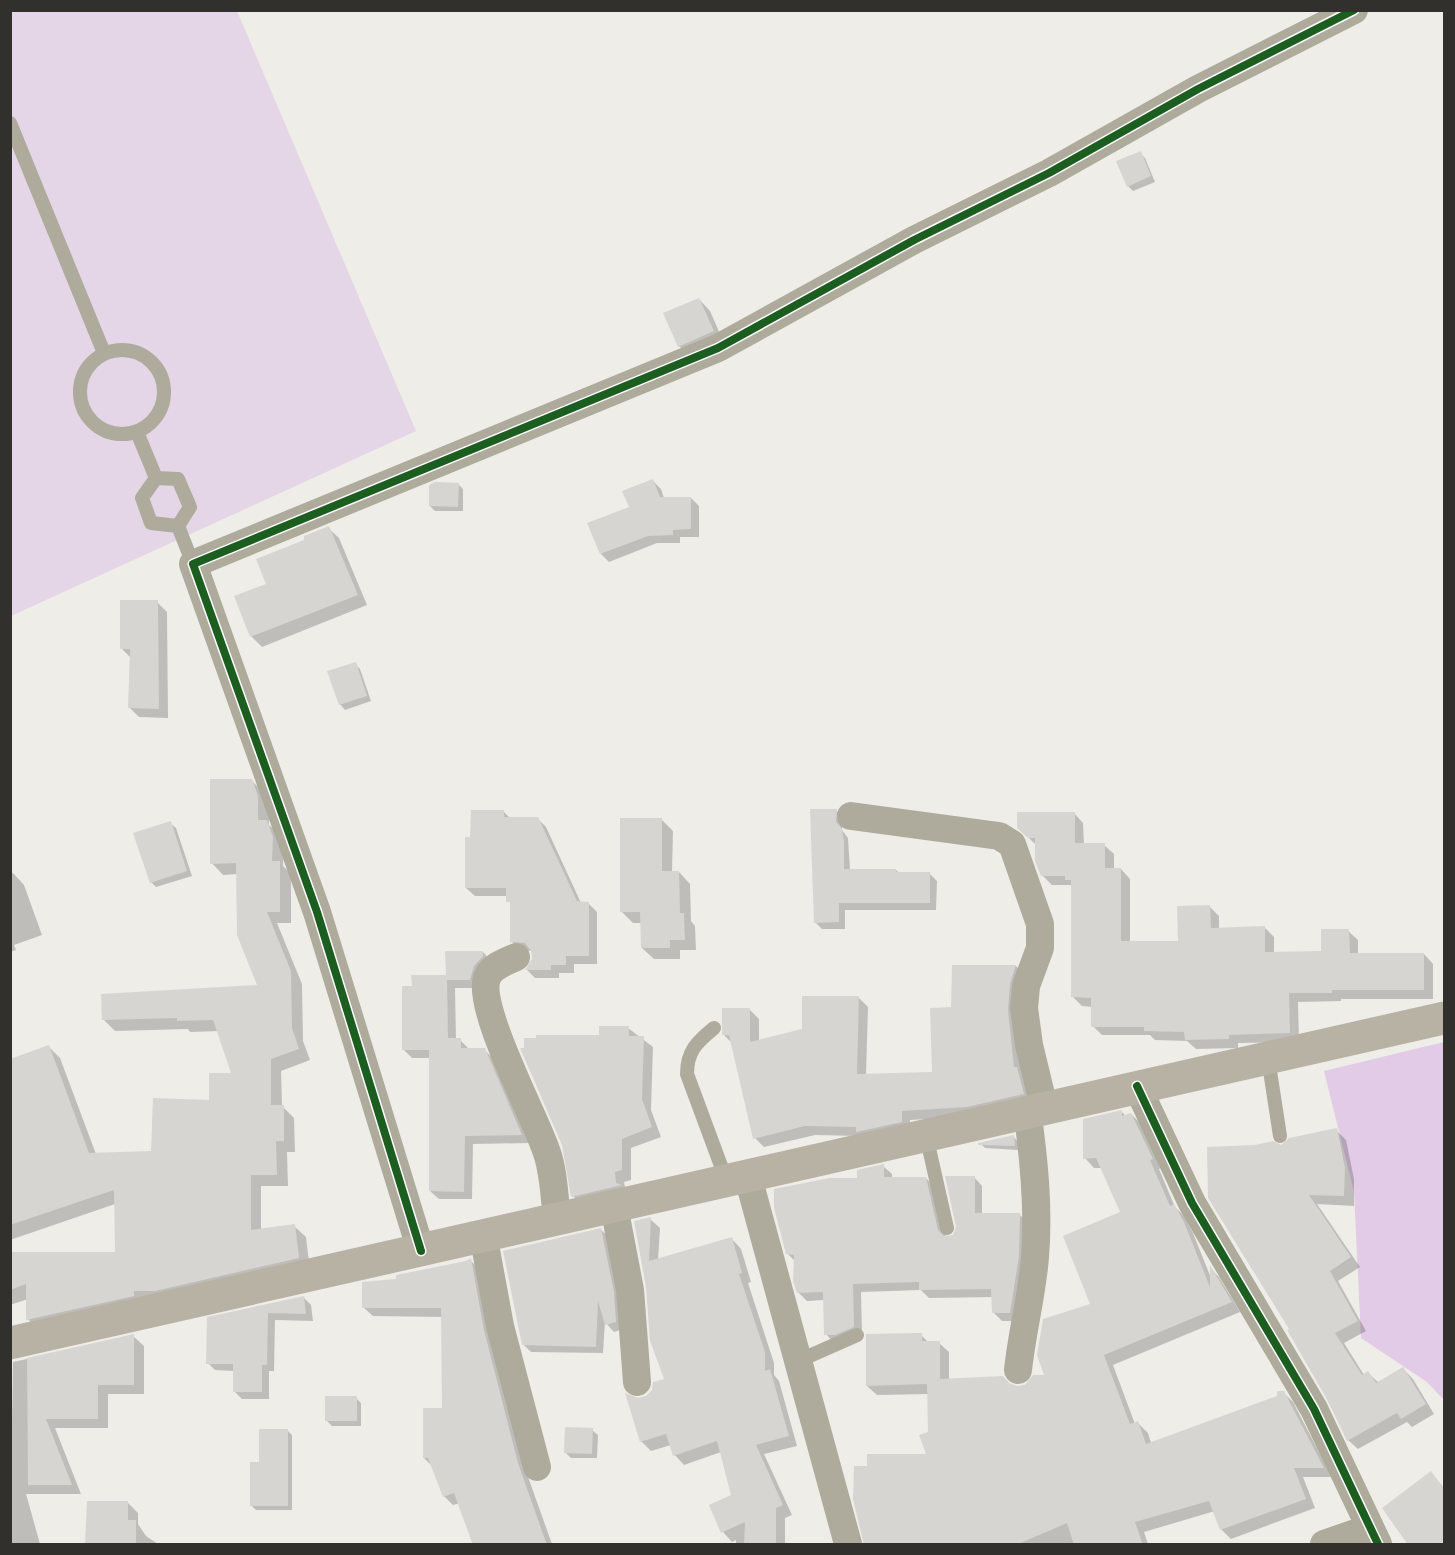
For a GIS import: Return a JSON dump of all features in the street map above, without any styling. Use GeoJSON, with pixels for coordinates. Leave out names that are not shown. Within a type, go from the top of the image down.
{"type":"FeatureCollection","features":[{"type":"Feature","properties":{"kind":"main road"},"geometry":{"type":"LineString","coordinates":[[10,1343],[1444,1018]]}},
{"type":"Feature","properties":{"kind":"street"},"geometry":{"type":"LineString","coordinates":[[421,1251],[317,912],[193,564],[718,348],[914,240],[1049,173],[1198,89],[1354,10]]}},
{"type":"Feature","properties":{"kind":"street"},"geometry":{"type":"LineString","coordinates":[[851,816],[999,836],[1012,844],[1040,924],[1040,948],[1026,986],[1024,1008],[1035,1109],[1036,1226],[1035,1259],[1018,1370]]}},
{"type":"Feature","properties":{"kind":"street"},"geometry":{"type":"LineString","coordinates":[[516,957],[495,967],[486,978],[486,995],[503,1049],[547,1153],[556,1218]]}},
{"type":"Feature","properties":{"kind":"street"},"geometry":{"type":"LineString","coordinates":[[1137,1086],[1192,1203],[1314,1409],[1374,1536],[1324,1545]]}},
{"type":"Feature","properties":{"kind":"street"},"geometry":{"type":"LineString","coordinates":[[738,1179],[798,1361],[848,1545]]}},
{"type":"Feature","properties":{"kind":"street"},"geometry":{"type":"LineString","coordinates":[[614,1206],[630,1290],[637,1382]]}},
{"type":"Feature","properties":{"kind":"street"},"geometry":{"type":"LineString","coordinates":[[483,1234],[500,1326],[537,1467]]}},
{"type":"Feature","properties":{"kind":"lane"},"geometry":{"type":"LineString","coordinates":[[10,123],[104,352]]}},
{"type":"Feature","properties":{"kind":"lane"},"geometry":{"type":"LineString","coordinates":[[131,349],[155,364],[166,389],[159,415],[137,432],[111,433],[89,419],[80,396],[85,370],[104,352],[131,349]]}},
{"type":"Feature","properties":{"kind":"lane"},"geometry":{"type":"LineString","coordinates":[[137,432],[156,478]]}},
{"type":"Feature","properties":{"kind":"lane"},"geometry":{"type":"LineString","coordinates":[[156,478],[178,479],[190,507],[178,526]]}},
{"type":"Feature","properties":{"kind":"lane"},"geometry":{"type":"LineString","coordinates":[[156,478],[142,498],[151,523],[178,526]]}},
{"type":"Feature","properties":{"kind":"lane"},"geometry":{"type":"LineString","coordinates":[[178,526],[193,564]]}},
{"type":"Feature","properties":{"kind":"lane"},"geometry":{"type":"LineString","coordinates":[[714,1028],[694,1045],[687,1061],[687,1074],[738,1179]]}},
{"type":"Feature","properties":{"kind":"lane"},"geometry":{"type":"LineString","coordinates":[[1268,1058],[1280,1136]]}},
{"type":"Feature","properties":{"kind":"lane"},"geometry":{"type":"LineString","coordinates":[[926,1135],[947,1228]]}},
{"type":"Feature","properties":{"kind":"lane"},"geometry":{"type":"LineString","coordinates":[[798,1361],[857,1335]]}},
{"type":"Feature","properties":{"kind":"shaded area"},"geometry":{"type":"Polygon","coordinates":[[[10,11],[237,11],[416,431],[11,616],[10,11]]]}},
{"type":"Feature","properties":{"kind":"shaded area"},"geometry":{"type":"Polygon","coordinates":[[[1444,1042],[1444,1400],[1427,1382],[1361,1338],[1354,1192],[1324,1071],[1444,1042]]]}},
{"type":"Feature","properties":{"kind":"building"},"geometry":{"type":"Polygon","coordinates":[[[1141,151],[1151,176],[1127,187],[1116,161],[1141,151]]]}},
{"type":"Feature","properties":{"kind":"building"},"geometry":{"type":"Polygon","coordinates":[[[699,298],[714,331],[678,347],[663,313],[699,298]]]}},
{"type":"Feature","properties":{"kind":"building"},"geometry":{"type":"Polygon","coordinates":[[[653,479],[660,497],[691,497],[691,529],[673,530],[673,535],[648,536],[600,554],[587,523],[629,507],[622,491],[653,479]]]}},
{"type":"Feature","properties":{"kind":"building"},"geometry":{"type":"Polygon","coordinates":[[[435,482],[459,483],[458,507],[429,506],[429,485],[435,482]]]}},
{"type":"Feature","properties":{"kind":"building"},"geometry":{"type":"Polygon","coordinates":[[[329,526],[358,595],[250,637],[234,596],[266,584],[256,559],[304,540],[304,536],[329,526]]]}},
{"type":"Feature","properties":{"kind":"building"},"geometry":{"type":"Polygon","coordinates":[[[120,600],[158,600],[159,709],[128,708],[130,649],[120,649],[120,600]]]}},
{"type":"Feature","properties":{"kind":"building"},"geometry":{"type":"Polygon","coordinates":[[[356,662],[367,696],[339,705],[327,671],[356,662]]]}},
{"type":"Feature","properties":{"kind":"building"},"geometry":{"type":"Polygon","coordinates":[[[210,779],[252,779],[258,796],[258,820],[267,820],[273,837],[272,861],[280,861],[280,912],[267,912],[291,971],[292,1028],[299,1049],[271,1059],[271,1105],[284,1105],[284,1141],[276,1141],[277,1175],[251,1175],[251,1230],[295,1224],[299,1258],[155,1291],[134,1291],[134,1296],[26,1320],[26,1284],[10,1290],[10,1252],[115,1252],[114,1190],[10,1225],[10,1059],[49,1045],[89,1153],[151,1151],[153,1098],[209,1100],[209,1073],[231,1073],[213,1020],[177,1021],[177,1018],[102,1020],[101,994],[257,985],[237,935],[236,863],[210,864],[210,779]]]}},
{"type":"Feature","properties":{"kind":"building"},"geometry":{"type":"Polygon","coordinates":[[[810,809],[837,809],[836,822],[842,829],[844,841],[844,869],[896,869],[896,872],[930,872],[930,903],[839,903],[839,922],[814,923],[810,809]]]}},
{"type":"Feature","properties":{"kind":"building"},"geometry":{"type":"Polygon","coordinates":[[[471,810],[504,810],[504,817],[538,817],[577,901],[589,902],[589,956],[566,956],[566,965],[551,965],[551,970],[525,970],[532,959],[531,951],[525,943],[510,942],[510,902],[506,902],[506,888],[465,888],[465,837],[470,837],[471,810]]]}},
{"type":"Feature","properties":{"kind":"building"},"geometry":{"type":"Polygon","coordinates":[[[1017,812],[1075,812],[1075,843],[1105,843],[1105,868],[1121,868],[1121,941],[1178,941],[1177,906],[1210,905],[1211,928],[1265,926],[1265,952],[1321,951],[1321,929],[1349,929],[1350,953],[1424,953],[1424,990],[1332,990],[1332,993],[1289,993],[1290,1033],[1229,1035],[1229,1039],[1185,1040],[1184,1032],[1144,1031],[1144,1027],[1091,1027],[1091,998],[1071,997],[1071,880],[1065,880],[1065,876],[1041,876],[1035,861],[1035,838],[1028,838],[1017,828],[1017,812]]]}},
{"type":"Feature","properties":{"kind":"building"},"geometry":{"type":"Polygon","coordinates":[[[620,818],[662,818],[662,871],[679,871],[680,913],[684,913],[685,940],[670,940],[670,948],[641,948],[640,912],[620,912],[620,818]]]}},
{"type":"Feature","properties":{"kind":"building"},"geometry":{"type":"Polygon","coordinates":[[[171,821],[187,871],[150,883],[133,833],[171,821]]]}},
{"type":"Feature","properties":{"kind":"building"},"geometry":{"type":"Polygon","coordinates":[[[445,951],[483,951],[483,956],[474,966],[470,980],[447,980],[448,1038],[461,1038],[461,1048],[485,1048],[522,1135],[465,1136],[464,1192],[429,1191],[429,1050],[402,1050],[402,986],[412,986],[411,975],[446,975],[445,951]]]}},
{"type":"Feature","properties":{"kind":"building"},"geometry":{"type":"Polygon","coordinates":[[[952,965],[1016,965],[1010,984],[1008,1010],[1014,1067],[1017,1067],[1024,1094],[967,1107],[902,1111],[902,1122],[856,1132],[856,1127],[805,1126],[753,1139],[729,1035],[722,1035],[722,1008],[750,1008],[750,1042],[802,1029],[802,996],[859,996],[857,1074],[932,1072],[930,1008],[951,1007],[952,965]]]}},
{"type":"Feature","properties":{"kind":"building"},"geometry":{"type":"Polygon","coordinates":[[[599,1026],[629,1026],[629,1036],[644,1036],[642,1099],[652,1127],[622,1139],[622,1170],[615,1172],[616,1183],[622,1185],[571,1197],[562,1145],[520,1048],[524,1048],[524,1038],[536,1038],[536,1035],[599,1035],[599,1026]]]}},
{"type":"Feature","properties":{"kind":"building"},"geometry":{"type":"Polygon","coordinates":[[[1122,1110],[1122,1116],[1131,1113],[1153,1159],[1150,1160],[1170,1206],[1174,1204],[1184,1222],[1210,1287],[1210,1265],[1232,1302],[1104,1355],[1130,1424],[1138,1421],[1146,1444],[1277,1396],[1277,1391],[1284,1391],[1324,1468],[1294,1468],[1306,1499],[1220,1530],[1209,1501],[1135,1522],[1143,1545],[1074,1545],[1067,1523],[1016,1545],[864,1545],[853,1499],[854,1466],[867,1466],[867,1454],[926,1454],[919,1435],[928,1432],[927,1384],[866,1386],[866,1334],[922,1333],[922,1341],[940,1341],[940,1379],[1003,1376],[1009,1383],[1017,1386],[1025,1385],[1033,1375],[1044,1375],[1037,1355],[1043,1319],[1090,1304],[1063,1236],[1120,1212],[1096,1158],[1083,1159],[1083,1119],[1122,1110]]]}},
{"type":"Feature","properties":{"kind":"building"},"geometry":{"type":"Polygon","coordinates":[[[1337,1128],[1345,1168],[1344,1196],[1309,1195],[1351,1257],[1330,1271],[1358,1321],[1335,1333],[1362,1375],[1368,1371],[1376,1383],[1403,1367],[1426,1404],[1401,1419],[1397,1413],[1347,1441],[1328,1401],[1287,1330],[1289,1329],[1208,1198],[1207,1147],[1255,1145],[1273,1141],[1281,1145],[1289,1138],[1337,1128]]]}},
{"type":"Feature","properties":{"kind":"building"},"geometry":{"type":"Polygon","coordinates":[[[1014,1135],[1015,1146],[978,1145],[978,1143],[1014,1135]]]}},
{"type":"Feature","properties":{"kind":"building"},"geometry":{"type":"Polygon","coordinates":[[[884,1164],[884,1177],[926,1177],[938,1230],[944,1236],[953,1235],[956,1227],[945,1176],[975,1176],[975,1213],[1020,1213],[1019,1256],[1010,1313],[992,1313],[991,1289],[919,1290],[919,1282],[853,1284],[854,1327],[835,1335],[824,1335],[823,1292],[797,1293],[793,1281],[794,1255],[786,1254],[774,1208],[774,1189],[829,1178],[857,1178],[857,1170],[884,1164]]]}},
{"type":"Feature","properties":{"kind":"building"},"geometry":{"type":"Polygon","coordinates":[[[651,1217],[649,1261],[732,1237],[742,1273],[739,1274],[765,1352],[765,1371],[770,1369],[789,1436],[756,1445],[783,1505],[776,1508],[776,1545],[744,1545],[745,1522],[721,1533],[709,1505],[731,1495],[717,1441],[673,1456],[666,1434],[640,1442],[625,1393],[638,1398],[646,1396],[652,1390],[653,1382],[664,1379],[650,1341],[646,1287],[634,1221],[651,1217]]]}},
{"type":"Feature","properties":{"kind":"building"},"geometry":{"type":"Polygon","coordinates":[[[601,1228],[614,1292],[616,1322],[605,1325],[598,1301],[596,1347],[522,1345],[503,1251],[601,1228]]]}},
{"type":"Feature","properties":{"kind":"building"},"geometry":{"type":"Polygon","coordinates":[[[471,1258],[484,1330],[518,1463],[547,1545],[473,1545],[454,1493],[443,1497],[428,1458],[423,1458],[423,1408],[442,1408],[441,1308],[362,1308],[362,1282],[396,1279],[396,1275],[466,1261],[471,1258]]]}},
{"type":"Feature","properties":{"kind":"building"},"geometry":{"type":"Polygon","coordinates":[[[304,1296],[306,1314],[268,1313],[267,1365],[262,1365],[262,1392],[233,1392],[233,1364],[206,1364],[207,1317],[304,1296]]]}},
{"type":"Feature","properties":{"kind":"building"},"geometry":{"type":"Polygon","coordinates":[[[134,1334],[134,1385],[98,1385],[98,1419],[46,1419],[72,1485],[28,1485],[27,1358],[134,1334]]]}},
{"type":"Feature","properties":{"kind":"building"},"geometry":{"type":"Polygon","coordinates":[[[325,1396],[357,1396],[357,1421],[325,1421],[325,1396]]]}},
{"type":"Feature","properties":{"kind":"building"},"geometry":{"type":"Polygon","coordinates":[[[565,1427],[593,1428],[592,1454],[564,1453],[565,1427]]]}},
{"type":"Feature","properties":{"kind":"building"},"geometry":{"type":"Polygon","coordinates":[[[259,1429],[288,1429],[288,1506],[250,1506],[250,1462],[259,1462],[259,1429]]]}},
{"type":"Feature","properties":{"kind":"building"},"geometry":{"type":"Polygon","coordinates":[[[1431,1471],[1444,1489],[1444,1545],[1408,1545],[1382,1508],[1431,1471]]]}},
{"type":"Feature","properties":{"kind":"building"},"geometry":{"type":"Polygon","coordinates":[[[87,1501],[128,1501],[128,1520],[136,1520],[136,1545],[85,1545],[87,1501]]]}},
{"type":"Feature","properties":{"kind":"cycle path"},"geometry":{"type":"LineString","coordinates":[[421,1251],[317,912],[193,564],[718,348],[914,240],[1049,173],[1198,89],[1354,10]]}},
{"type":"Feature","properties":{"kind":"cycle path"},"geometry":{"type":"LineString","coordinates":[[1137,1086],[1192,1203],[1314,1409],[1378,1544]]}}]}
